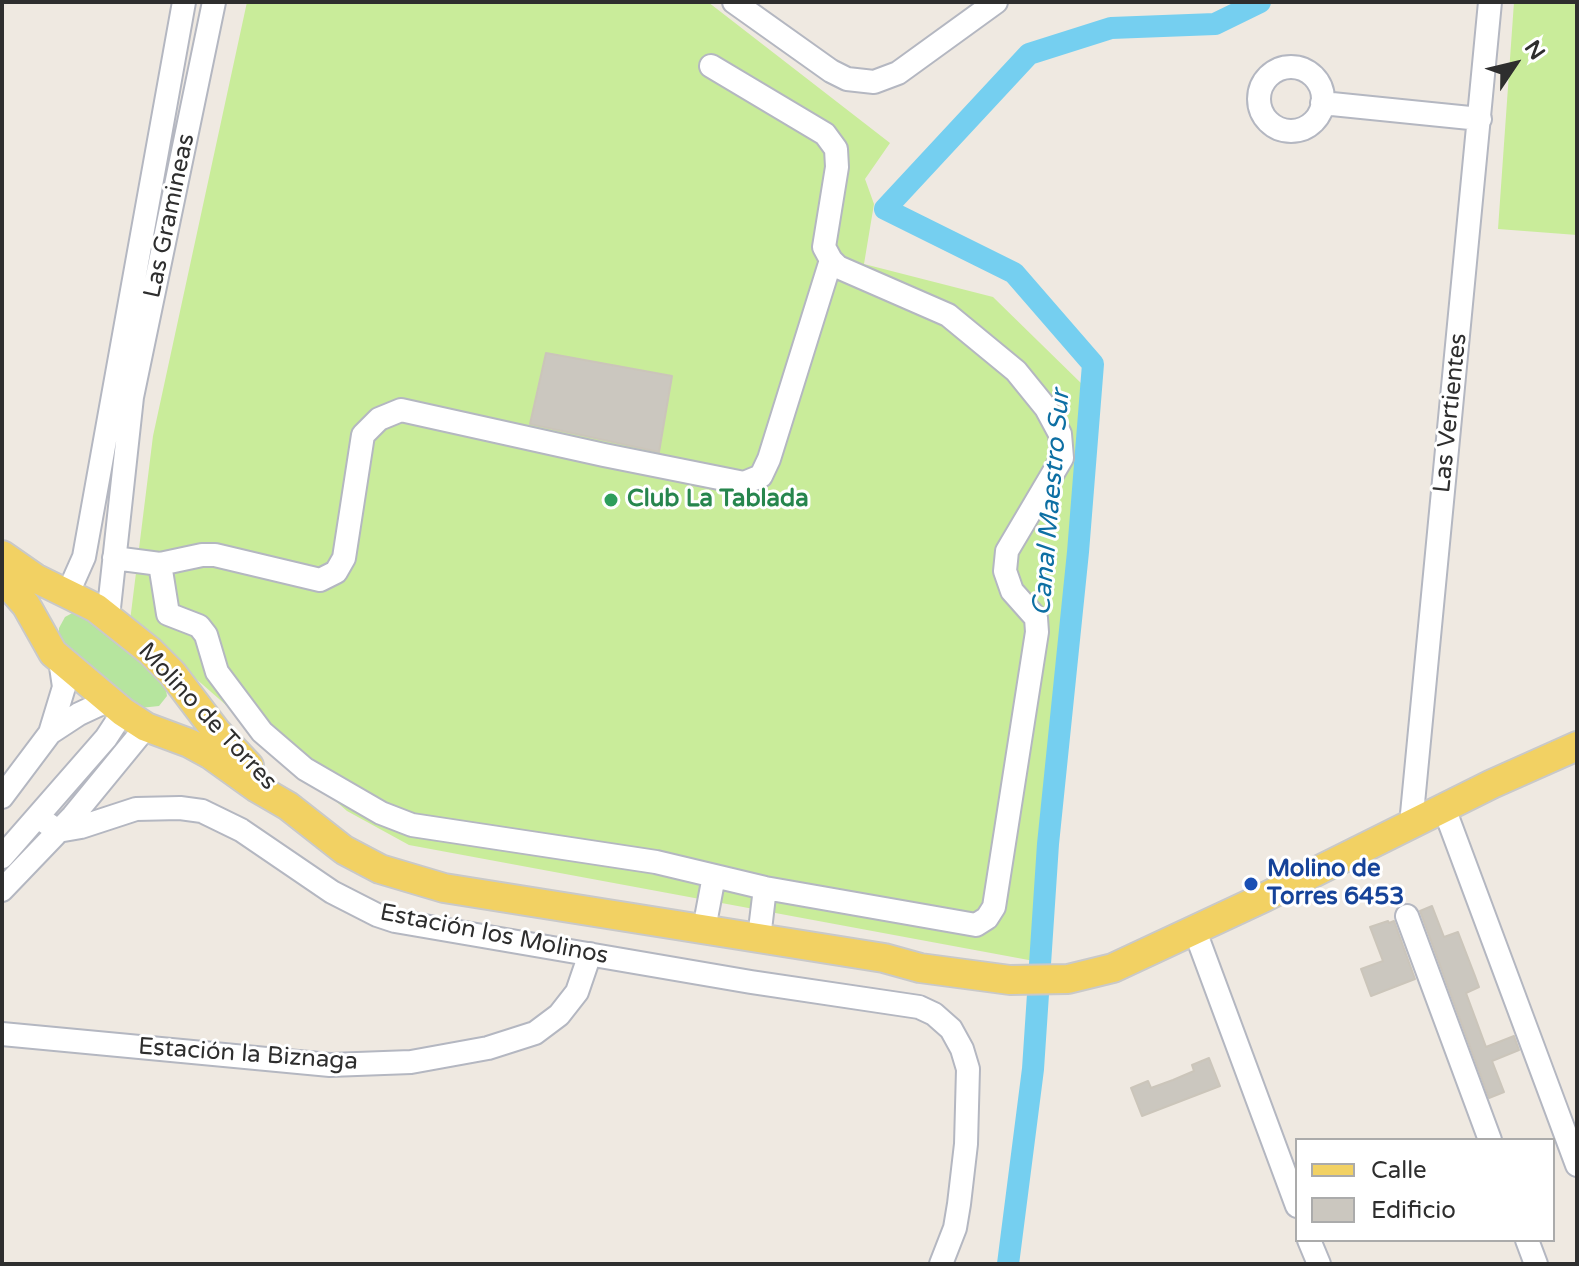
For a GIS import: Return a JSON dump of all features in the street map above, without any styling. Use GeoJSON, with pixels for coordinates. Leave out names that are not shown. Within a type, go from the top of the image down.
{"type":"FeatureCollection","features":[{"type":"Feature","properties":{"kind":"main road","name":"Molino de Torres"},"geometry":{"type":"LineString","coordinates":[[2,555],[35,578],[108,617],[172,673],[216,731],[288,806],[344,850],[380,869],[444,888],[884,958],[920,968]]}},
{"type":"Feature","properties":{"kind":"main road","name":"Molino de Torres"},"geometry":{"type":"LineString","coordinates":[[2,578],[26,605],[55,654],[126,713],[211,755],[288,806]]}},
{"type":"Feature","properties":{"kind":"main road"},"geometry":{"type":"LineString","coordinates":[[55,654],[45,626],[68,593]]}},
{"type":"Feature","properties":{"kind":"main road"},"geometry":{"type":"LineString","coordinates":[[126,713],[164,717],[175,705],[179,689],[172,673]]}},
{"type":"Feature","properties":{"kind":"main road","name":"Molino de Torres"},"geometry":{"type":"LineString","coordinates":[[588,913],[632,925],[882,968],[920,968],[1010,980],[1051,980],[1099,973],[1195,931],[1577,746]]}},
{"type":"Feature","properties":{"kind":"street","name":"Las Gramineas"},"geometry":{"type":"LineString","coordinates":[[118,429],[184,2]]}},
{"type":"Feature","properties":{"kind":"street","name":"Las Gramineas"},"geometry":{"type":"LineString","coordinates":[[118,429],[132,397],[214,2]]}},
{"type":"Feature","properties":{"kind":"street"},"geometry":{"type":"LineString","coordinates":[[734,2],[831,71],[847,79],[874,82],[898,73],[996,2]]}},
{"type":"Feature","properties":{"kind":"street","name":"Las Vertientes"},"geometry":{"type":"LineString","coordinates":[[1411,824],[1490,2]]}},
{"type":"Feature","properties":{"kind":"street"},"geometry":{"type":"LineString","coordinates":[[160,564],[168,614],[199,626],[206,635],[217,672],[262,732],[305,769],[342,792],[412,825],[656,862],[765,888],[976,925],[987,918],[994,907],[1037,632],[1036,618],[1012,591],[1005,571],[1007,551],[1062,458],[1060,434],[1046,408],[1016,371],[948,315],[838,267],[831,260],[824,247],[837,167],[836,149],[825,134],[711,66]]}},
{"type":"Feature","properties":{"kind":"street"},"geometry":{"type":"LineString","coordinates":[[1322,103],[1480,119]]}},
{"type":"Feature","properties":{"kind":"street"},"geometry":{"type":"LineString","coordinates":[[114,558],[160,564],[215,555],[320,580],[336,572],[344,558],[363,435],[379,419],[401,410],[744,483],[761,476],[831,260]]}},
{"type":"Feature","properties":{"kind":"street"},"geometry":{"type":"LineString","coordinates":[[68,593],[84,557],[101,467],[118,429]]}},
{"type":"Feature","properties":{"kind":"street"},"geometry":{"type":"LineString","coordinates":[[108,617],[123,469],[118,429]]}},
{"type":"Feature","properties":{"kind":"street"},"geometry":{"type":"LineString","coordinates":[[50,733],[64,687],[55,654]]}},
{"type":"Feature","properties":{"kind":"street"},"geometry":{"type":"LineString","coordinates":[[2,797],[50,733],[79,714],[126,713]]}},
{"type":"Feature","properties":{"kind":"street"},"geometry":{"type":"LineString","coordinates":[[2,857],[126,713]]}},
{"type":"Feature","properties":{"kind":"street"},"geometry":{"type":"LineString","coordinates":[[2,890],[58,831],[126,713]]}},
{"type":"Feature","properties":{"kind":"street"},"geometry":{"type":"LineString","coordinates":[[1444,808],[1577,1165]]}},
{"type":"Feature","properties":{"kind":"street","name":"Estación los Molinos"},"geometry":{"type":"LineString","coordinates":[[58,831],[136,809],[202,811],[241,830],[332,892],[395,921],[919,1007],[934,1014],[951,1029],[962,1049],[968,1069],[969,1090],[959,1204],[955,1228],[941,1264]]}},
{"type":"Feature","properties":{"kind":"street"},"geometry":{"type":"LineString","coordinates":[[38,817],[58,831]]}},
{"type":"Feature","properties":{"kind":"street"},"geometry":{"type":"LineString","coordinates":[[704,929],[714,876]]}},
{"type":"Feature","properties":{"kind":"street"},"geometry":{"type":"LineString","coordinates":[[759,938],[765,888]]}},
{"type":"Feature","properties":{"kind":"street"},"geometry":{"type":"LineString","coordinates":[[1407,916],[1489,1138]]}},
{"type":"Feature","properties":{"kind":"street"},"geometry":{"type":"LineString","coordinates":[[1195,931],[1295,1201]]}},
{"type":"Feature","properties":{"kind":"street","name":"Estación la Biznaga"},"geometry":{"type":"LineString","coordinates":[[2,1034],[330,1065],[411,1062],[488,1048],[535,1033],[559,1015],[577,992],[590,954]]}},
{"type":"Feature","properties":{"kind":"street"},"geometry":{"type":"LineString","coordinates":[[1528,1242],[1536,1264]]}},
{"type":"Feature","properties":{"kind":"green space","name":"Club La Tablada"},"geometry":{"type":"Polygon","coordinates":[[[247,2],[708,2],[890,143],[865,179],[874,204],[864,264],[993,297],[1084,386],[1065,652],[1034,961],[409,845],[347,811],[130,621],[153,436],[247,2]]]}},
{"type":"Feature","properties":{"kind":"green space"},"geometry":{"type":"Polygon","coordinates":[[[1514,2],[1577,2],[1577,235],[1498,229],[1514,2]]]}},
{"type":"Feature","properties":{"kind":"green space"},"geometry":{"type":"Polygon","coordinates":[[[76,611],[83,612],[164,677],[167,696],[159,706],[140,708],[65,646],[59,628],[65,617],[76,611]]]}},
{"type":"Feature","properties":{"kind":"building"},"geometry":{"type":"Polygon","coordinates":[[[546,353],[672,376],[659,452],[530,424],[546,353]]]}},
{"type":"Feature","properties":{"kind":"building"},"geometry":{"type":"Polygon","coordinates":[[[1432,906],[1444,937],[1458,932],[1475,976],[1479,987],[1466,993],[1486,1047],[1514,1036],[1519,1050],[1492,1061],[1504,1092],[1489,1098],[1420,911],[1432,906]]]}},
{"type":"Feature","properties":{"kind":"building"},"geometry":{"type":"Polygon","coordinates":[[[1394,921],[1415,979],[1371,996],[1361,969],[1383,961],[1370,927],[1394,921]]]}},
{"type":"Feature","properties":{"kind":"building"},"geometry":{"type":"Polygon","coordinates":[[[1209,1058],[1220,1086],[1142,1116],[1131,1088],[1148,1081],[1151,1088],[1173,1080],[1194,1071],[1192,1065],[1209,1058]]]}},
{"type":"Feature","properties":{"kind":"waterway","name":"Canal Maestro Sur"},"geometry":{"type":"LineString","coordinates":[[1008,1264],[1033,1069],[1048,844],[1078,552],[1093,364],[1014,273],[885,209],[1029,54],[1111,28],[1215,24],[1260,2]]}},
{"type":"Feature","properties":{"kind":"place","name":"Club La Tablada"},"geometry":{"type":"Point","coordinates":[611,500]}},
{"type":"Feature","properties":{"kind":"place","name":"Molino de Torres 6453"},"geometry":{"type":"Point","coordinates":[1251,884]}}]}
